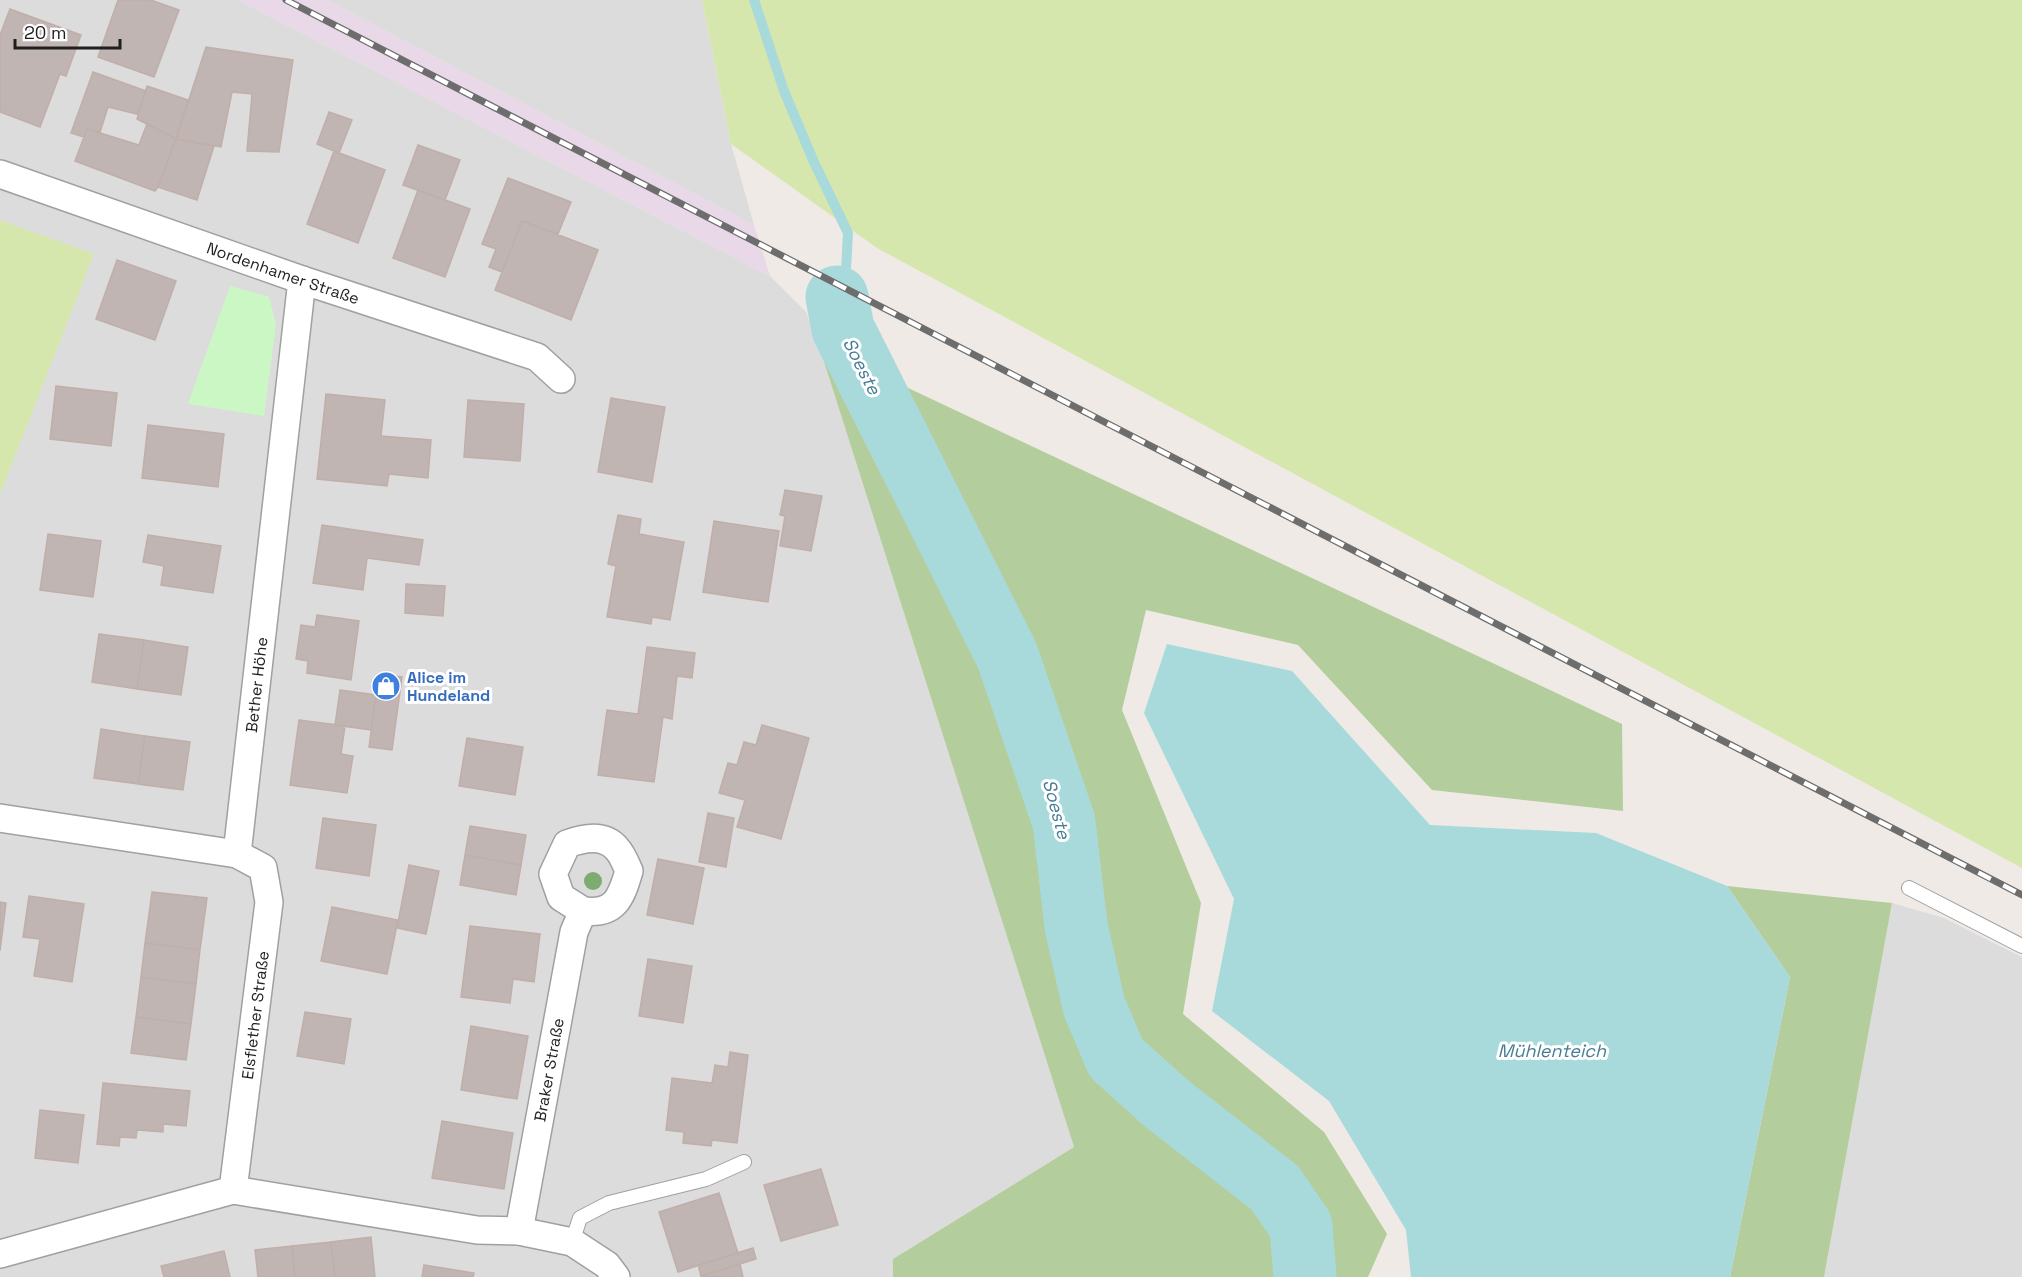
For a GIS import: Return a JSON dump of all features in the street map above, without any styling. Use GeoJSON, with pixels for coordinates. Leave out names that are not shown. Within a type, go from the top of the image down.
{"type":"FeatureCollection","features":[{"type":"Feature","properties":{"kind":"street","name":"Nordenhamer Straße"},"geometry":{"type":"LineString","coordinates":[[0,174],[302,280],[537,357],[561,379]]}},
{"type":"Feature","properties":{"kind":"street","name":"Bether Höhe"},"geometry":{"type":"LineString","coordinates":[[237,854],[302,280]]}},
{"type":"Feature","properties":{"kind":"street"},"geometry":{"type":"LineString","coordinates":[[0,818],[237,854]]}},
{"type":"Feature","properties":{"kind":"street","name":"Elsflether Straße"},"geometry":{"type":"LineString","coordinates":[[233,1190],[269,902],[263,868],[237,854]]}},
{"type":"Feature","properties":{"kind":"street","name":"Braker Straße"},"geometry":{"type":"LineString","coordinates":[[519,1231],[574,932],[583,911]]}},
{"type":"Feature","properties":{"kind":"street"},"geometry":{"type":"LineString","coordinates":[[0,1254],[233,1190],[477,1230],[519,1231],[572,1242],[607,1265],[616,1277]]}},
{"type":"Feature","properties":{"kind":"lane"},"geometry":{"type":"LineString","coordinates":[[1909,888],[2022,946]]}},
{"type":"Feature","properties":{"kind":"lane"},"geometry":{"type":"LineString","coordinates":[[572,1242],[580,1218],[609,1203],[706,1179],[744,1162]]}},
{"type":"Feature","properties":{"kind":"shaded area"},"geometry":{"type":"Polygon","coordinates":[[[0,0],[238,0],[770,276],[806,312],[819,346],[1074,1147],[893,1259],[893,1277],[0,1277],[0,0]]]}},
{"type":"Feature","properties":{"kind":"shaded area"},"geometry":{"type":"Polygon","coordinates":[[[238,0],[327,0],[754,225],[770,276],[238,0]]]}},
{"type":"Feature","properties":{"kind":"shaded area"},"geometry":{"type":"Polygon","coordinates":[[[327,0],[702,0],[731,144],[754,225],[327,0]]]}},
{"type":"Feature","properties":{"kind":"shaded area"},"geometry":{"type":"Polygon","coordinates":[[[1892,903],[1944,918],[2022,957],[2022,1277],[1824,1277],[1892,903]]]}},
{"type":"Feature","properties":{"kind":"green space"},"geometry":{"type":"Polygon","coordinates":[[[702,0],[2022,0],[2022,868],[877,248],[731,144],[702,0]]]}},
{"type":"Feature","properties":{"kind":"green space"},"geometry":{"type":"Polygon","coordinates":[[[0,220],[94,254],[1,492],[0,492],[0,220]]]}},
{"type":"Feature","properties":{"kind":"green space"},"geometry":{"type":"Polygon","coordinates":[[[230,286],[269,297],[276,324],[264,416],[188,404],[230,286]]]}},
{"type":"Feature","properties":{"kind":"green space"},"geometry":{"type":"Polygon","coordinates":[[[819,346],[1622,724],[1623,811],[1432,790],[1298,645],[1146,610],[1122,710],[1201,903],[1183,1014],[1324,1132],[1387,1234],[1368,1277],[893,1277],[893,1259],[1074,1147],[819,346]]]}},
{"type":"Feature","properties":{"kind":"green space"},"geometry":{"type":"Polygon","coordinates":[[[1727,886],[1892,903],[1824,1277],[1730,1277],[1790,977],[1727,886]]]}},
{"type":"Feature","properties":{"kind":"water","name":"Mühlenteich"},"geometry":{"type":"Polygon","coordinates":[[[1167,644],[1292,671],[1430,825],[1596,833],[1727,886],[1790,977],[1730,1277],[1411,1277],[1406,1230],[1329,1101],[1212,1011],[1234,899],[1144,713],[1167,644]]]}},
{"type":"Feature","properties":{"kind":"building"},"geometry":{"type":"Polygon","coordinates":[[[118,0],[151,0],[179,10],[154,77],[98,57],[118,0]]]}},
{"type":"Feature","properties":{"kind":"building"},"geometry":{"type":"Polygon","coordinates":[[[10,9],[81,35],[66,76],[60,74],[40,127],[0,112],[0,35],[10,9]]]}},
{"type":"Feature","properties":{"kind":"building"},"geometry":{"type":"Polygon","coordinates":[[[206,47],[293,60],[279,152],[247,151],[252,94],[232,92],[221,147],[176,139],[206,47]]]}},
{"type":"Feature","properties":{"kind":"building"},"geometry":{"type":"Polygon","coordinates":[[[93,72],[146,91],[137,114],[108,107],[100,132],[87,129],[84,137],[71,133],[93,72]]]}},
{"type":"Feature","properties":{"kind":"building"},"geometry":{"type":"Polygon","coordinates":[[[147,86],[188,100],[176,139],[137,119],[147,86]]]}},
{"type":"Feature","properties":{"kind":"building"},"geometry":{"type":"Polygon","coordinates":[[[329,112],[352,120],[339,153],[317,144],[329,112]]]}},
{"type":"Feature","properties":{"kind":"building"},"geometry":{"type":"Polygon","coordinates":[[[147,124],[176,139],[155,191],[75,161],[87,129],[139,145],[147,124]]]}},
{"type":"Feature","properties":{"kind":"building"},"geometry":{"type":"Polygon","coordinates":[[[176,139],[214,146],[197,200],[158,187],[176,139]]]}},
{"type":"Feature","properties":{"kind":"building"},"geometry":{"type":"Polygon","coordinates":[[[418,145],[460,160],[445,200],[403,185],[418,145]]]}},
{"type":"Feature","properties":{"kind":"building"},"geometry":{"type":"Polygon","coordinates":[[[334,151],[385,170],[358,243],[307,224],[334,151]]]}},
{"type":"Feature","properties":{"kind":"building"},"geometry":{"type":"Polygon","coordinates":[[[508,178],[571,202],[558,234],[522,221],[502,272],[489,267],[496,249],[482,244],[508,178]]]}},
{"type":"Feature","properties":{"kind":"building"},"geometry":{"type":"Polygon","coordinates":[[[418,190],[470,209],[445,277],[393,258],[418,190]]]}},
{"type":"Feature","properties":{"kind":"building"},"geometry":{"type":"Polygon","coordinates":[[[522,221],[598,250],[571,320],[495,290],[522,221]]]}},
{"type":"Feature","properties":{"kind":"building"},"geometry":{"type":"Polygon","coordinates":[[[117,260],[176,281],[155,340],[96,319],[117,260]]]}},
{"type":"Feature","properties":{"kind":"building"},"geometry":{"type":"Polygon","coordinates":[[[56,386],[117,393],[111,446],[50,439],[56,386]]]}},
{"type":"Feature","properties":{"kind":"building"},"geometry":{"type":"Polygon","coordinates":[[[326,394],[385,400],[381,436],[431,440],[428,478],[389,474],[387,486],[317,479],[326,394]]]}},
{"type":"Feature","properties":{"kind":"building"},"geometry":{"type":"Polygon","coordinates":[[[611,398],[665,407],[652,482],[598,472],[611,398]]]}},
{"type":"Feature","properties":{"kind":"building"},"geometry":{"type":"Polygon","coordinates":[[[468,400],[524,404],[520,461],[464,457],[468,400]]]}},
{"type":"Feature","properties":{"kind":"building"},"geometry":{"type":"Polygon","coordinates":[[[148,425],[224,434],[218,487],[142,478],[148,425]]]}},
{"type":"Feature","properties":{"kind":"building"},"geometry":{"type":"Polygon","coordinates":[[[785,490],[822,496],[811,551],[780,546],[785,516],[780,515],[785,490]]]}},
{"type":"Feature","properties":{"kind":"building"},"geometry":{"type":"Polygon","coordinates":[[[618,515],[641,519],[639,534],[684,542],[670,620],[652,617],[651,624],[607,617],[616,566],[608,564],[618,515]]]}},
{"type":"Feature","properties":{"kind":"building"},"geometry":{"type":"Polygon","coordinates":[[[714,521],[779,531],[768,602],[703,592],[714,521]]]}},
{"type":"Feature","properties":{"kind":"building"},"geometry":{"type":"Polygon","coordinates":[[[322,525],[423,540],[419,565],[367,558],[363,590],[313,583],[322,525]]]}},
{"type":"Feature","properties":{"kind":"building"},"geometry":{"type":"Polygon","coordinates":[[[48,534],[101,541],[93,597],[40,590],[48,534]]]}},
{"type":"Feature","properties":{"kind":"building"},"geometry":{"type":"Polygon","coordinates":[[[148,535],[221,546],[213,593],[161,585],[164,566],[143,562],[148,535]]]}},
{"type":"Feature","properties":{"kind":"building"},"geometry":{"type":"Polygon","coordinates":[[[406,584],[445,586],[443,616],[405,613],[406,584]]]}},
{"type":"Feature","properties":{"kind":"building"},"geometry":{"type":"Polygon","coordinates":[[[317,615],[359,621],[351,680],[307,673],[308,661],[296,659],[301,625],[315,627],[317,615]]]}},
{"type":"Feature","properties":{"kind":"building"},"geometry":{"type":"Polygon","coordinates":[[[99,634],[144,640],[137,689],[92,682],[99,634]]]}},
{"type":"Feature","properties":{"kind":"building"},"geometry":{"type":"Polygon","coordinates":[[[144,640],[188,647],[181,695],[137,689],[144,640]]]}},
{"type":"Feature","properties":{"kind":"building"},"geometry":{"type":"Polygon","coordinates":[[[647,647],[695,653],[692,678],[677,676],[672,719],[663,717],[654,782],[598,775],[607,710],[638,714],[647,647]]]}},
{"type":"Feature","properties":{"kind":"building"},"geometry":{"type":"Polygon","coordinates":[[[379,674],[402,677],[392,750],[369,747],[379,674]]]}},
{"type":"Feature","properties":{"kind":"building"},"geometry":{"type":"Polygon","coordinates":[[[340,690],[376,695],[371,730],[335,725],[340,690]]]}},
{"type":"Feature","properties":{"kind":"building"},"geometry":{"type":"Polygon","coordinates":[[[299,720],[345,726],[341,754],[353,756],[347,793],[290,785],[299,720]]]}},
{"type":"Feature","properties":{"kind":"building"},"geometry":{"type":"Polygon","coordinates":[[[762,725],[809,738],[781,839],[737,827],[745,800],[719,793],[728,763],[737,765],[744,742],[756,745],[762,725]]]}},
{"type":"Feature","properties":{"kind":"building"},"geometry":{"type":"Polygon","coordinates":[[[101,729],[145,736],[138,784],[94,778],[101,729]]]}},
{"type":"Feature","properties":{"kind":"building"},"geometry":{"type":"Polygon","coordinates":[[[145,736],[190,742],[183,790],[138,784],[145,736]]]}},
{"type":"Feature","properties":{"kind":"building"},"geometry":{"type":"Polygon","coordinates":[[[467,738],[523,747],[515,795],[459,786],[467,738]]]}},
{"type":"Feature","properties":{"kind":"building"},"geometry":{"type":"Polygon","coordinates":[[[708,813],[734,818],[726,867],[699,862],[708,813]]]}},
{"type":"Feature","properties":{"kind":"building"},"geometry":{"type":"Polygon","coordinates":[[[323,818],[376,825],[369,876],[316,868],[323,818]]]}},
{"type":"Feature","properties":{"kind":"building"},"geometry":{"type":"Polygon","coordinates":[[[470,826],[526,835],[521,865],[465,855],[470,826]]]}},
{"type":"Feature","properties":{"kind":"building"},"geometry":{"type":"Polygon","coordinates":[[[465,855],[521,865],[516,895],[460,885],[465,855]]]}},
{"type":"Feature","properties":{"kind":"building"},"geometry":{"type":"Polygon","coordinates":[[[658,859],[704,868],[693,924],[647,915],[658,859]]]}},
{"type":"Feature","properties":{"kind":"building"},"geometry":{"type":"Polygon","coordinates":[[[409,865],[439,871],[426,934],[397,928],[409,865]]]}},
{"type":"Feature","properties":{"kind":"building"},"geometry":{"type":"Polygon","coordinates":[[[152,892],[207,898],[200,950],[145,943],[152,892]]]}},
{"type":"Feature","properties":{"kind":"building"},"geometry":{"type":"Polygon","coordinates":[[[29,896],[84,904],[72,982],[34,976],[40,939],[23,937],[29,896]]]}},
{"type":"Feature","properties":{"kind":"building"},"geometry":{"type":"Polygon","coordinates":[[[0,902],[6,903],[0,951],[0,902]]]}},
{"type":"Feature","properties":{"kind":"building"},"geometry":{"type":"Polygon","coordinates":[[[332,907],[398,920],[387,974],[321,961],[332,907]]]}},
{"type":"Feature","properties":{"kind":"building"},"geometry":{"type":"Polygon","coordinates":[[[470,926],[540,934],[534,982],[513,979],[510,1003],[461,997],[470,926]]]}},
{"type":"Feature","properties":{"kind":"building"},"geometry":{"type":"Polygon","coordinates":[[[145,943],[200,950],[196,984],[141,977],[145,943]]]}},
{"type":"Feature","properties":{"kind":"building"},"geometry":{"type":"Polygon","coordinates":[[[648,959],[692,966],[683,1023],[639,1016],[648,959]]]}},
{"type":"Feature","properties":{"kind":"building"},"geometry":{"type":"Polygon","coordinates":[[[141,977],[196,984],[191,1024],[136,1017],[141,977]]]}},
{"type":"Feature","properties":{"kind":"building"},"geometry":{"type":"Polygon","coordinates":[[[305,1012],[351,1019],[344,1064],[297,1056],[305,1012]]]}},
{"type":"Feature","properties":{"kind":"building"},"geometry":{"type":"Polygon","coordinates":[[[136,1017],[191,1024],[186,1060],[131,1053],[136,1017]]]}},
{"type":"Feature","properties":{"kind":"building"},"geometry":{"type":"Polygon","coordinates":[[[471,1026],[528,1036],[517,1099],[461,1090],[471,1026]]]}},
{"type":"Feature","properties":{"kind":"building"},"geometry":{"type":"Polygon","coordinates":[[[730,1052],[748,1055],[737,1143],[712,1140],[711,1146],[683,1143],[684,1132],[666,1130],[672,1078],[712,1083],[715,1065],[728,1067],[730,1052]]]}},
{"type":"Feature","properties":{"kind":"building"},"geometry":{"type":"Polygon","coordinates":[[[103,1083],[190,1091],[186,1126],[163,1124],[163,1132],[137,1130],[136,1138],[120,1137],[119,1146],[97,1144],[103,1083]]]}},
{"type":"Feature","properties":{"kind":"building"},"geometry":{"type":"Polygon","coordinates":[[[40,1110],[84,1115],[78,1163],[35,1158],[40,1110]]]}},
{"type":"Feature","properties":{"kind":"building"},"geometry":{"type":"Polygon","coordinates":[[[442,1121],[513,1133],[504,1189],[432,1178],[442,1121]]]}},
{"type":"Feature","properties":{"kind":"building"},"geometry":{"type":"Polygon","coordinates":[[[821,1169],[838,1225],[781,1241],[764,1185],[821,1169]]]}},
{"type":"Feature","properties":{"kind":"building"},"geometry":{"type":"Polygon","coordinates":[[[719,1193],[738,1253],[678,1272],[659,1212],[719,1193]]]}},
{"type":"Feature","properties":{"kind":"building"},"geometry":{"type":"Polygon","coordinates":[[[371,1237],[375,1277],[335,1277],[331,1242],[371,1237]]]}},
{"type":"Feature","properties":{"kind":"building"},"geometry":{"type":"Polygon","coordinates":[[[331,1242],[335,1277],[295,1277],[292,1246],[331,1242]]]}},
{"type":"Feature","properties":{"kind":"building"},"geometry":{"type":"Polygon","coordinates":[[[292,1246],[295,1277],[258,1277],[255,1250],[292,1246]]]}},
{"type":"Feature","properties":{"kind":"building"},"geometry":{"type":"Polygon","coordinates":[[[753,1248],[756,1259],[701,1276],[698,1265],[753,1248]]]}},
{"type":"Feature","properties":{"kind":"building"},"geometry":{"type":"Polygon","coordinates":[[[224,1251],[230,1277],[164,1277],[161,1266],[224,1251]]]}},
{"type":"Feature","properties":{"kind":"building"},"geometry":{"type":"Polygon","coordinates":[[[740,1264],[743,1277],[701,1277],[701,1276],[740,1264]]]}},
{"type":"Feature","properties":{"kind":"building"},"geometry":{"type":"Polygon","coordinates":[[[424,1265],[474,1273],[473,1277],[422,1277],[424,1265]]]}},
{"type":"Feature","properties":{"kind":"waterway","name":"Soeste"},"geometry":{"type":"LineString","coordinates":[[754,0],[784,91],[813,160],[848,233],[846,269]]}},
{"type":"Feature","properties":{"kind":"waterway","name":"Soeste"},"geometry":{"type":"LineString","coordinates":[[837,297],[843,329],[1007,655],[1064,822],[1076,926],[1094,1006],[1116,1058],[1166,1103],[1275,1188],[1301,1226],[1305,1277]]}},
{"type":"Feature","properties":{"kind":"railway"},"geometry":{"type":"LineString","coordinates":[[286,0],[2022,895]]}},
{"type":"Feature","properties":{"kind":"place","name":"Alice im Hundeland"},"geometry":{"type":"Point","coordinates":[386,686]}}]}
